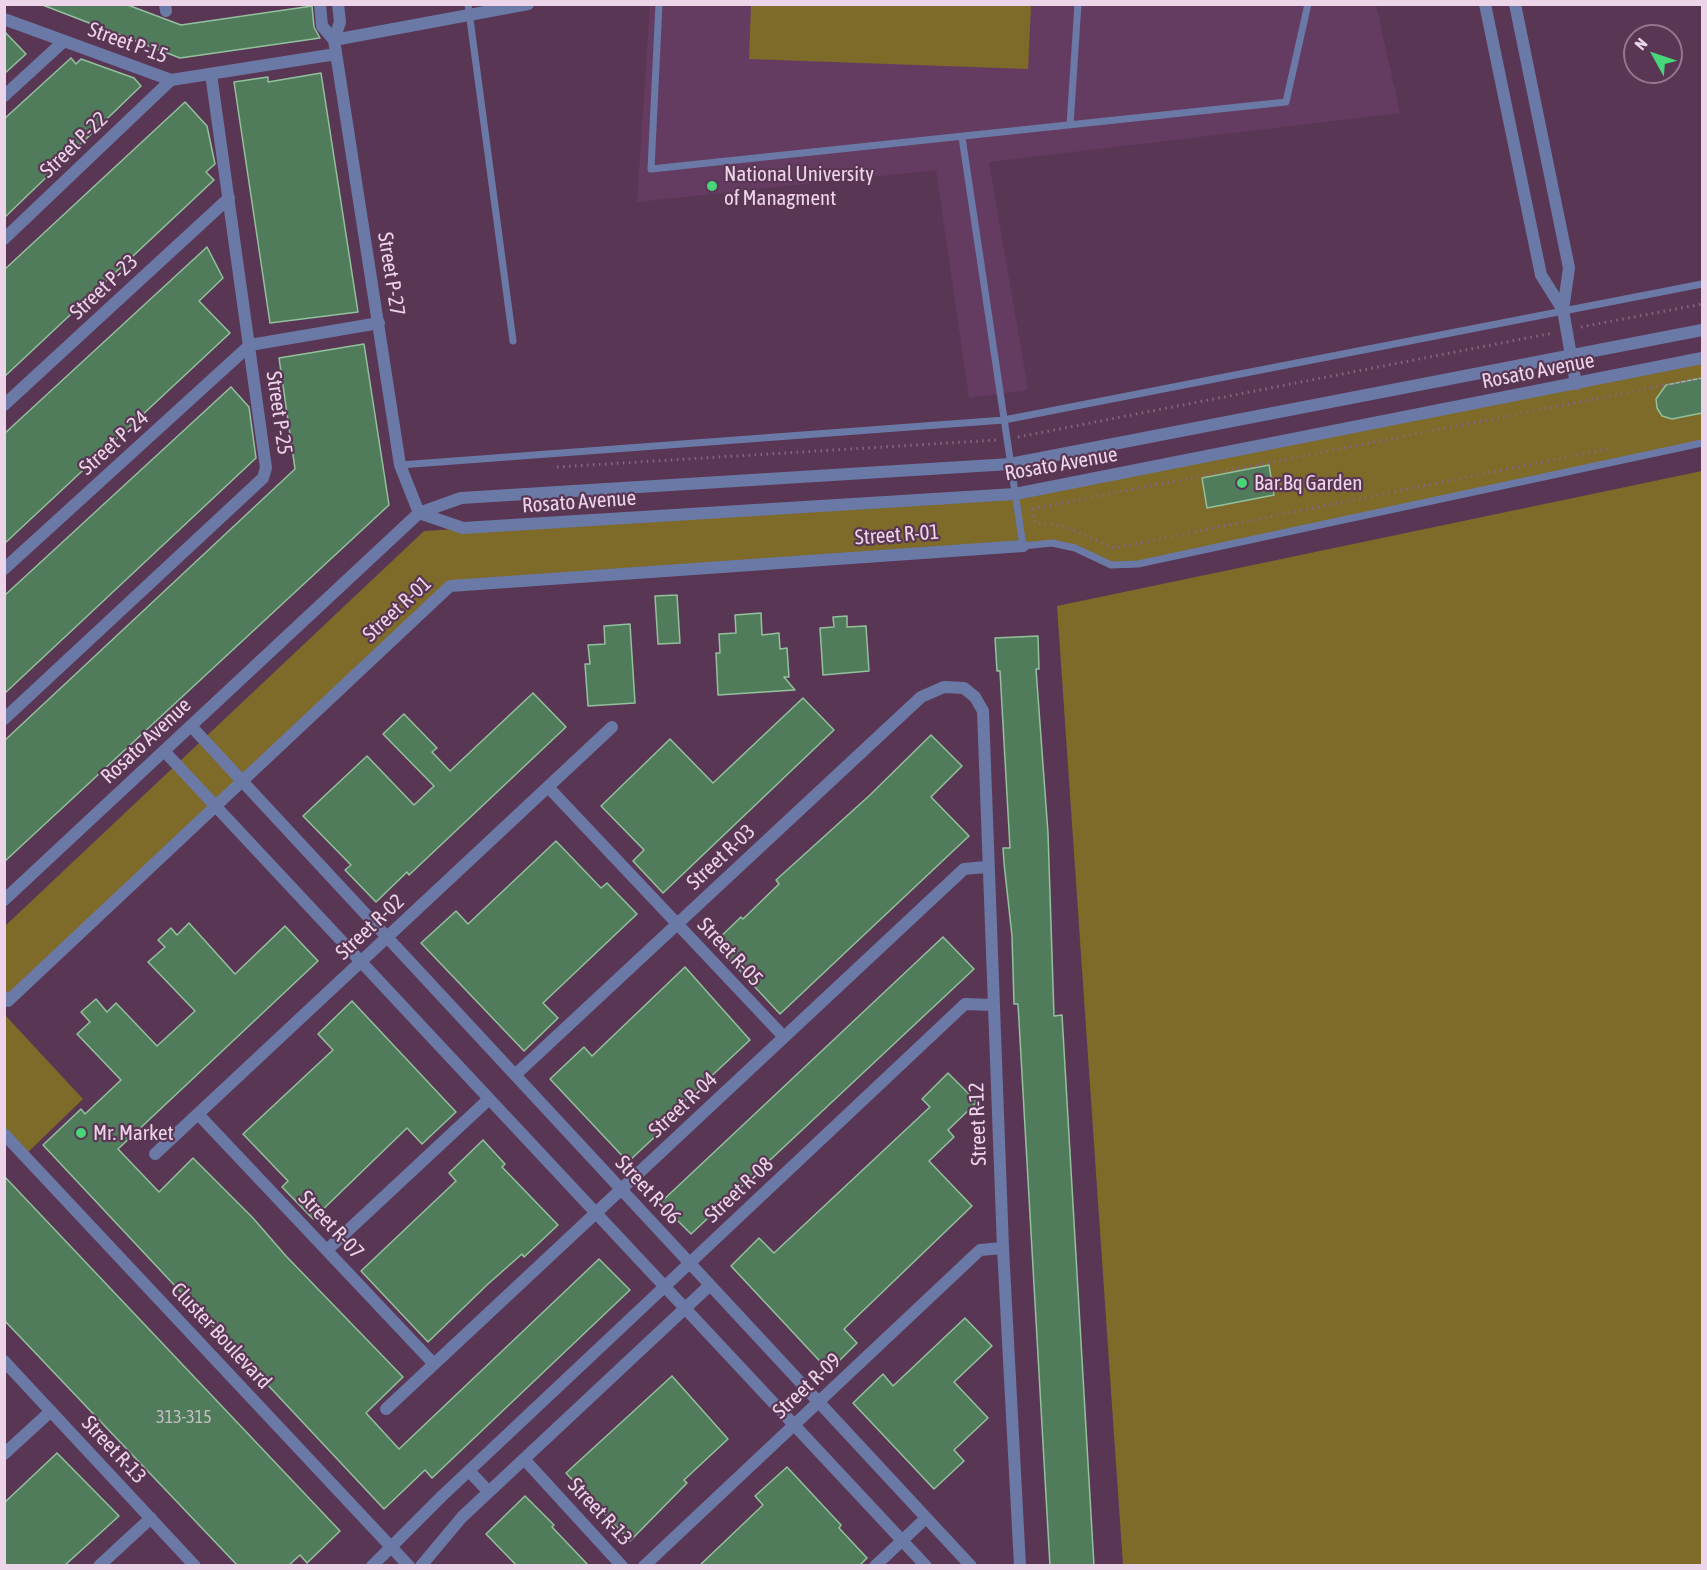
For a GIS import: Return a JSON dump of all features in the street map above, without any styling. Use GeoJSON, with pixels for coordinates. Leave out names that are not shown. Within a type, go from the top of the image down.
{"type":"FeatureCollection","features":[{"type":"Feature","properties":{"kind":"street"},"geometry":{"type":"LineString","coordinates":[[334,40],[469,9],[528,4]]}},
{"type":"Feature","properties":{"kind":"street"},"geometry":{"type":"LineString","coordinates":[[1485,4],[1541,275],[1563,310]]}},
{"type":"Feature","properties":{"kind":"street"},"geometry":{"type":"LineString","coordinates":[[1515,4],[1569,268],[1563,310],[1576,384]]}},
{"type":"Feature","properties":{"kind":"street","name":"Street P-27"},"geometry":{"type":"LineString","coordinates":[[338,5],[340,22],[334,40],[400,465],[419,513]]}},
{"type":"Feature","properties":{"kind":"street","name":"Street P-27"},"geometry":{"type":"LineString","coordinates":[[320,7],[322,26],[334,40]]}},
{"type":"Feature","properties":{"kind":"street","name":"Street P-15"},"geometry":{"type":"LineString","coordinates":[[4,19],[171,80]]}},
{"type":"Feature","properties":{"kind":"street"},"geometry":{"type":"LineString","coordinates":[[4,96],[64,40]]}},
{"type":"Feature","properties":{"kind":"street"},"geometry":{"type":"LineString","coordinates":[[171,80],[336,54]]}},
{"type":"Feature","properties":{"kind":"street","name":"Street P-25"},"geometry":{"type":"LineString","coordinates":[[4,719],[263,478],[266,458],[211,74]]}},
{"type":"Feature","properties":{"kind":"street","name":"Street P-22"},"geometry":{"type":"LineString","coordinates":[[4,239],[171,80]]}},
{"type":"Feature","properties":{"kind":"street","name":"Street P-23"},"geometry":{"type":"LineString","coordinates":[[4,405],[229,198]]}},
{"type":"Feature","properties":{"kind":"street"},"geometry":{"type":"LineString","coordinates":[[250,345],[379,324]]}},
{"type":"Feature","properties":{"kind":"street","name":"Rosato Avenue"},"geometry":{"type":"LineString","coordinates":[[4,900],[419,513],[461,498],[1010,464],[1702,330]]}},
{"type":"Feature","properties":{"kind":"street","name":"Street P-24"},"geometry":{"type":"LineString","coordinates":[[4,569],[250,345]]}},
{"type":"Feature","properties":{"kind":"street","name":"Rosato Avenue"},"geometry":{"type":"LineString","coordinates":[[419,513],[463,528],[1015,494],[1702,358]]}},
{"type":"Feature","properties":{"kind":"street","name":"Street R-01"},"geometry":{"type":"LineString","coordinates":[[4,997],[8,1001],[450,586],[1023,546]]}},
{"type":"Feature","properties":{"kind":"street","name":"Street R-03"},"geometry":{"type":"LineString","coordinates":[[515,1075],[921,697],[944,687],[964,688]]}},
{"type":"Feature","properties":{"kind":"street","name":"Street R-12"},"geometry":{"type":"LineString","coordinates":[[964,688],[975,697],[982,711],[992,1005],[1020,1566]]}},
{"type":"Feature","properties":{"kind":"street","name":"Street R-06"},"geometry":{"type":"LineString","coordinates":[[191,726],[971,1566]]}},
{"type":"Feature","properties":{"kind":"street","name":"Street R-02"},"geometry":{"type":"LineString","coordinates":[[155,1154],[612,728]]}},
{"type":"Feature","properties":{"kind":"street"},"geometry":{"type":"LineString","coordinates":[[164,751],[926,1566]]}},
{"type":"Feature","properties":{"kind":"street","name":"Street R-05"},"geometry":{"type":"LineString","coordinates":[[549,788],[784,1038]]}},
{"type":"Feature","properties":{"kind":"street","name":"Street R-04"},"geometry":{"type":"LineString","coordinates":[[386,1409],[964,869],[986,867]]}},
{"type":"Feature","properties":{"kind":"street","name":"Street R-08"},"geometry":{"type":"LineString","coordinates":[[372,1566],[442,1496],[965,1004],[992,1005]]}},
{"type":"Feature","properties":{"kind":"street"},"geometry":{"type":"LineString","coordinates":[[327,1250],[489,1098]]}},
{"type":"Feature","properties":{"kind":"street","name":"Street R-07"},"geometry":{"type":"LineString","coordinates":[[198,1114],[434,1364]]}},
{"type":"Feature","properties":{"kind":"street","name":"Cluster Boulevard"},"geometry":{"type":"LineString","coordinates":[[4,1134],[409,1566]]}},
{"type":"Feature","properties":{"kind":"street","name":"Street R-09"},"geometry":{"type":"LineString","coordinates":[[644,1566],[980,1250],[1003,1248]]}},
{"type":"Feature","properties":{"kind":"street"},"geometry":{"type":"LineString","coordinates":[[421,1566],[462,1517],[710,1285]]}},
{"type":"Feature","properties":{"kind":"street","name":"Street R-13"},"geometry":{"type":"LineString","coordinates":[[4,1361],[195,1566]]}},
{"type":"Feature","properties":{"kind":"street"},"geometry":{"type":"LineString","coordinates":[[4,1454],[51,1410]]}},
{"type":"Feature","properties":{"kind":"street","name":"Street R-13"},"geometry":{"type":"LineString","coordinates":[[524,1459],[622,1566]]}},
{"type":"Feature","properties":{"kind":"street"},"geometry":{"type":"LineString","coordinates":[[469,1471],[489,1492]]}},
{"type":"Feature","properties":{"kind":"street"},"geometry":{"type":"LineString","coordinates":[[99,1566],[151,1518]]}},
{"type":"Feature","properties":{"kind":"street"},"geometry":{"type":"LineString","coordinates":[[875,1566],[926,1518]]}},
{"type":"Feature","properties":{"kind":"lane"},"geometry":{"type":"LineString","coordinates":[[659,4],[651,169],[1286,102],[1308,4]]}},
{"type":"Feature","properties":{"kind":"lane"},"geometry":{"type":"LineString","coordinates":[[1070,126],[1077,4]]}},
{"type":"Feature","properties":{"kind":"lane"},"geometry":{"type":"LineString","coordinates":[[469,9],[513,341]]}},
{"type":"Feature","properties":{"kind":"lane"},"geometry":{"type":"LineString","coordinates":[[962,137],[1023,546],[1052,543],[1075,548],[1111,565],[1138,564],[1702,443]]}},
{"type":"Feature","properties":{"kind":"lane"},"geometry":{"type":"LineString","coordinates":[[400,465],[1004,420],[1702,284]]}},
{"type":"Feature","properties":{"kind":"path"},"geometry":{"type":"LineString","coordinates":[[1021,511],[1702,378]]}},
{"type":"Feature","properties":{"kind":"path"},"geometry":{"type":"LineString","coordinates":[[1032,509],[1035,523],[1064,526],[1114,548],[1616,447]]}},
{"type":"Feature","properties":{"kind":"shaded area","name":"National University of Managment"},"geometry":{"type":"Polygon","coordinates":[[[650,5],[1376,5],[1400,113],[989,162],[1028,390],[969,398],[936,170],[637,202],[650,5]]]}},
{"type":"Feature","properties":{"kind":"shaded area"},"geometry":{"type":"Polygon","coordinates":[[[751,5],[1031,5],[1028,69],[749,59],[751,5]]]}},
{"type":"Feature","properties":{"kind":"shaded area"},"geometry":{"type":"Polygon","coordinates":[[[1702,358],[1702,443],[1138,564],[1111,565],[1075,548],[1052,543],[450,586],[5,1004],[5,926],[424,531],[1015,494],[1702,358]]]}},
{"type":"Feature","properties":{"kind":"shaded area"},"geometry":{"type":"Polygon","coordinates":[[[1702,471],[1702,1565],[1123,1565],[1057,606],[1702,471]]]}},
{"type":"Feature","properties":{"kind":"shaded area"},"geometry":{"type":"Polygon","coordinates":[[[5,1015],[83,1099],[25,1155],[5,1134],[5,1015]]]}},
{"type":"Feature","properties":{"kind":"building"},"geometry":{"type":"Polygon","coordinates":[[[40,4],[125,4],[181,25],[312,6],[314,27],[320,38],[180,58],[40,4]]]}},
{"type":"Feature","properties":{"kind":"building"},"geometry":{"type":"Polygon","coordinates":[[[4,31],[26,54],[4,74],[4,31]]]}},
{"type":"Feature","properties":{"kind":"building"},"geometry":{"type":"Polygon","coordinates":[[[71,58],[76,64],[81,59],[134,78],[141,86],[4,218],[4,119],[71,58]]]}},
{"type":"Feature","properties":{"kind":"building"},"geometry":{"type":"Polygon","coordinates":[[[321,73],[358,312],[270,323],[234,82],[268,77],[268,82],[321,73]]]}},
{"type":"Feature","properties":{"kind":"building"},"geometry":{"type":"Polygon","coordinates":[[[185,102],[207,126],[215,164],[206,172],[214,180],[4,377],[4,270],[185,102]]]}},
{"type":"Feature","properties":{"kind":"building"},"geometry":{"type":"Polygon","coordinates":[[[207,247],[223,278],[199,301],[230,333],[4,544],[4,434],[207,247]]]}},
{"type":"Feature","properties":{"kind":"building"},"geometry":{"type":"Polygon","coordinates":[[[364,344],[389,505],[4,862],[4,741],[295,469],[279,358],[364,344]]]}},
{"type":"Feature","properties":{"kind":"building"},"geometry":{"type":"Polygon","coordinates":[[[1702,378],[1702,413],[1672,419],[1662,416],[1657,408],[1656,399],[1666,385],[1702,378]]]}},
{"type":"Feature","properties":{"kind":"building"},"geometry":{"type":"Polygon","coordinates":[[[231,387],[249,407],[256,458],[4,694],[4,596],[231,387]]]}},
{"type":"Feature","properties":{"kind":"building"},"geometry":{"type":"Polygon","coordinates":[[[1269,465],[1274,495],[1207,508],[1202,478],[1269,465]]]}},
{"type":"Feature","properties":{"kind":"building"},"geometry":{"type":"Polygon","coordinates":[[[677,595],[680,643],[658,644],[655,596],[677,595]]]}},
{"type":"Feature","properties":{"kind":"building"},"geometry":{"type":"Polygon","coordinates":[[[761,613],[762,635],[779,633],[780,649],[787,648],[789,677],[784,677],[795,690],[718,695],[716,653],[720,653],[719,634],[736,633],[735,615],[761,613]]]}},
{"type":"Feature","properties":{"kind":"building"},"geometry":{"type":"Polygon","coordinates":[[[847,616],[847,627],[866,626],[869,671],[823,675],[820,628],[834,627],[833,617],[847,616]]]}},
{"type":"Feature","properties":{"kind":"building"},"geometry":{"type":"Polygon","coordinates":[[[630,624],[635,703],[588,706],[585,664],[590,664],[588,645],[605,644],[604,626],[630,624]]]}},
{"type":"Feature","properties":{"kind":"building"},"geometry":{"type":"Polygon","coordinates":[[[1038,636],[1039,669],[1036,669],[1048,833],[1054,1016],[1062,1015],[1094,1566],[1050,1566],[1018,1004],[1014,1004],[1012,936],[1003,848],[1010,848],[1000,671],[997,671],[995,638],[1038,636]]]}},
{"type":"Feature","properties":{"kind":"building"},"geometry":{"type":"Polygon","coordinates":[[[533,693],[566,727],[409,875],[407,872],[376,902],[345,870],[351,865],[303,816],[367,756],[414,805],[434,786],[383,734],[404,714],[437,748],[432,752],[450,771],[533,693]]]}},
{"type":"Feature","properties":{"kind":"building"},"geometry":{"type":"Polygon","coordinates":[[[803,698],[834,730],[663,893],[633,861],[644,850],[601,806],[670,739],[713,783],[803,698]]]}},
{"type":"Feature","properties":{"kind":"building"},"geometry":{"type":"Polygon","coordinates":[[[931,735],[962,766],[931,797],[969,836],[780,1014],[714,943],[741,917],[743,919],[779,884],[776,880],[870,795],[931,735]]]}},
{"type":"Feature","properties":{"kind":"building"},"geometry":{"type":"Polygon","coordinates":[[[556,841],[601,888],[607,883],[637,914],[543,1003],[558,1018],[524,1051],[421,943],[456,911],[468,924],[556,841]]]}},
{"type":"Feature","properties":{"kind":"building"},"geometry":{"type":"Polygon","coordinates":[[[189,923],[235,974],[285,926],[318,961],[118,1149],[159,1192],[193,1158],[403,1377],[366,1413],[399,1449],[599,1259],[630,1290],[432,1478],[425,1470],[384,1509],[43,1145],[81,1109],[85,1114],[121,1080],[77,1034],[90,1022],[81,1012],[96,999],[107,1012],[116,1003],[157,1046],[195,1011],[148,962],[165,947],[158,940],[171,928],[177,935],[189,923]]]}},
{"type":"Feature","properties":{"kind":"building"},"geometry":{"type":"Polygon","coordinates":[[[943,937],[974,969],[691,1234],[660,1203],[943,937]]]}},
{"type":"Feature","properties":{"kind":"building"},"geometry":{"type":"Polygon","coordinates":[[[685,967],[750,1040],[658,1126],[662,1130],[628,1162],[550,1079],[584,1047],[592,1056],[685,967]]]}},
{"type":"Feature","properties":{"kind":"building"},"geometry":{"type":"Polygon","coordinates":[[[352,1001],[456,1112],[422,1144],[407,1128],[313,1219],[282,1187],[288,1181],[243,1134],[333,1050],[318,1034],[352,1001]]]}},
{"type":"Feature","properties":{"kind":"building"},"geometry":{"type":"Polygon","coordinates":[[[948,1073],[977,1102],[948,1130],[954,1137],[929,1161],[972,1206],[844,1329],[857,1343],[829,1371],[731,1266],[759,1238],[774,1253],[930,1107],[922,1099],[948,1073]]]}},
{"type":"Feature","properties":{"kind":"building"},"geometry":{"type":"Polygon","coordinates":[[[483,1140],[505,1164],[502,1167],[558,1225],[524,1257],[522,1254],[488,1284],[428,1342],[361,1271],[456,1181],[449,1173],[483,1140]]]}},
{"type":"Feature","properties":{"kind":"building"},"geometry":{"type":"Polygon","coordinates":[[[4,1176],[340,1531],[307,1563],[300,1555],[288,1566],[238,1566],[4,1320],[4,1176]]]}},
{"type":"Feature","properties":{"kind":"building"},"geometry":{"type":"Polygon","coordinates":[[[965,1318],[992,1346],[954,1382],[988,1418],[954,1450],[964,1461],[934,1489],[853,1403],[883,1374],[893,1386],[965,1318]]]}},
{"type":"Feature","properties":{"kind":"building"},"geometry":{"type":"Polygon","coordinates":[[[672,1376],[728,1439],[684,1480],[687,1483],[630,1541],[566,1473],[672,1376]]]}},
{"type":"Feature","properties":{"kind":"building"},"geometry":{"type":"Polygon","coordinates":[[[57,1453],[119,1516],[64,1566],[4,1566],[4,1503],[57,1453]]]}},
{"type":"Feature","properties":{"kind":"building"},"geometry":{"type":"Polygon","coordinates":[[[787,1467],[841,1525],[839,1528],[867,1558],[859,1566],[699,1566],[763,1505],[755,1496],[787,1467]]]}},
{"type":"Feature","properties":{"kind":"building"},"geometry":{"type":"Polygon","coordinates":[[[525,1496],[554,1525],[552,1527],[589,1566],[517,1566],[486,1534],[525,1496]]]}},
{"type":"Feature","properties":{"kind":"place","name":"National University of Managment"},"geometry":{"type":"Point","coordinates":[712,186]}},
{"type":"Feature","properties":{"kind":"place","name":"Bar.Bq Garden"},"geometry":{"type":"Point","coordinates":[1242,483]}},
{"type":"Feature","properties":{"kind":"place","name":"Mr. Market"},"geometry":{"type":"Point","coordinates":[81,1133]}}]}
